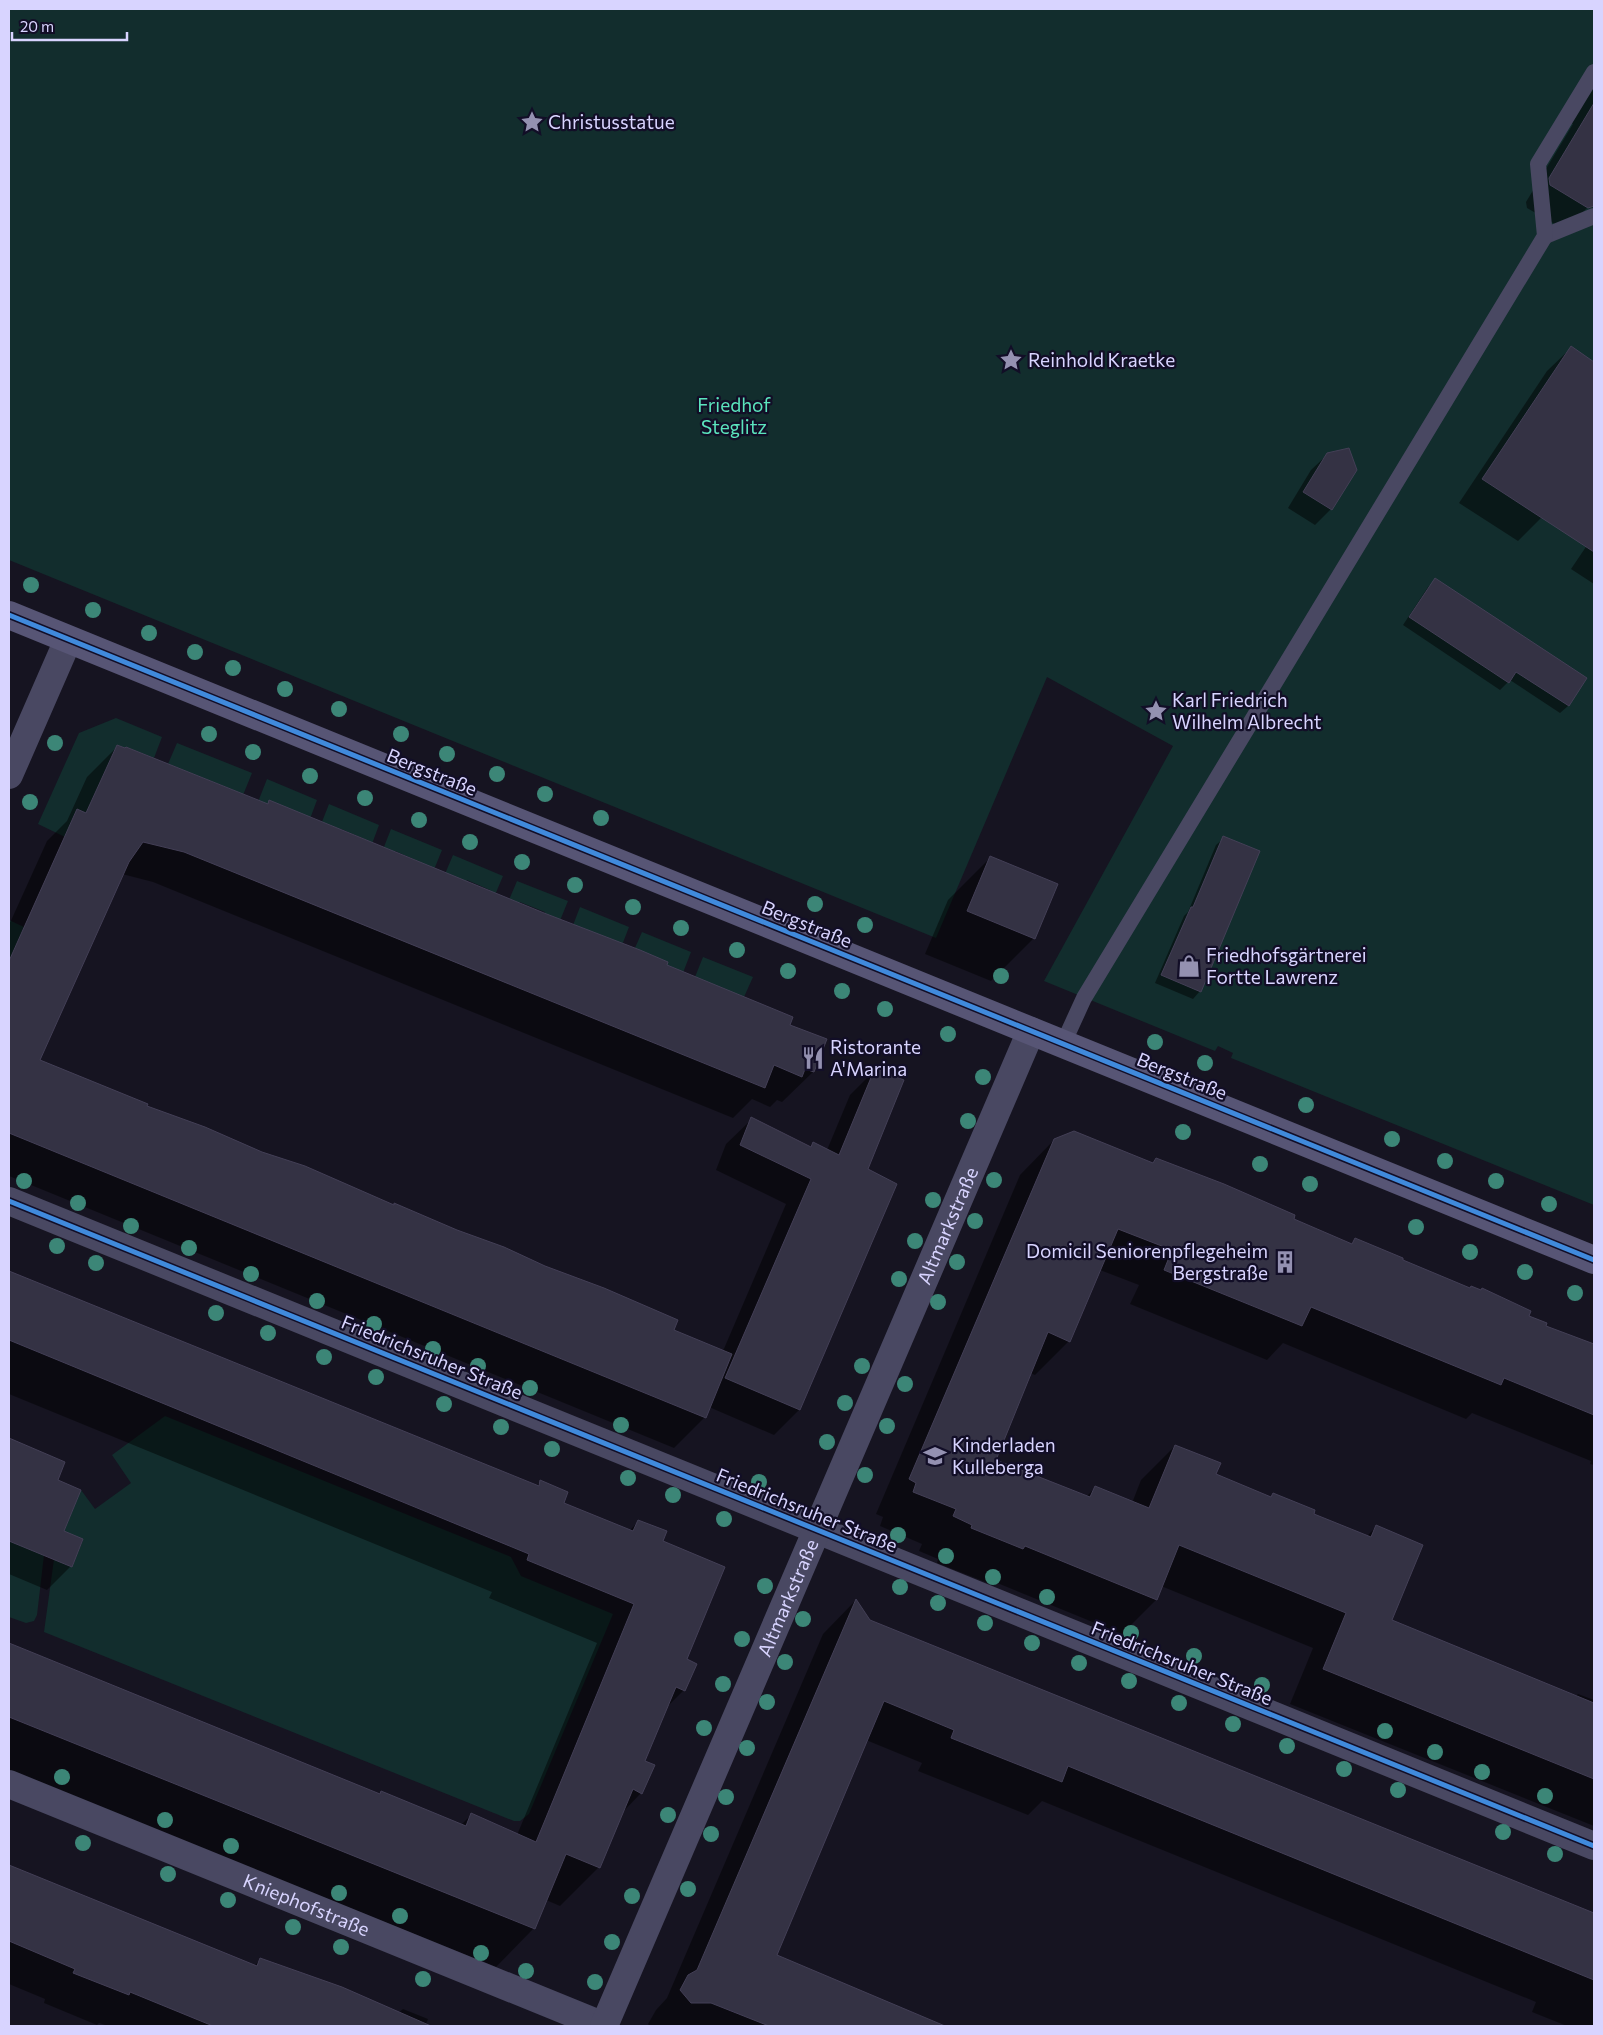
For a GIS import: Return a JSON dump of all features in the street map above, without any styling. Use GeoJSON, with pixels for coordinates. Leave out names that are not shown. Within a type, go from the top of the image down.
{"type":"FeatureCollection","features":[{"type":"Feature","properties":{"kind":"street","name":"Bergstraße"},"geometry":{"type":"LineString","coordinates":[[9,616],[1594,1260]]}},
{"type":"Feature","properties":{"kind":"street"},"geometry":{"type":"LineString","coordinates":[[9,775],[68,640]]}},
{"type":"Feature","properties":{"kind":"street","name":"Altmarkstraße"},"geometry":{"type":"LineString","coordinates":[[604,2026],[1031,1031]]}},
{"type":"Feature","properties":{"kind":"street","name":"Friedrichsruher Straße"},"geometry":{"type":"LineString","coordinates":[[9,1201],[1594,1846]]}},
{"type":"Feature","properties":{"kind":"street","name":"Kniephofstraße"},"geometry":{"type":"LineString","coordinates":[[9,1784],[604,2026]]}},
{"type":"Feature","properties":{"kind":"lane"},"geometry":{"type":"LineString","coordinates":[[1545,236],[1538,164],[1594,72]]}},
{"type":"Feature","properties":{"kind":"lane"},"geometry":{"type":"LineString","coordinates":[[1062,1044],[1084,998],[1545,236],[1594,216]]}},
{"type":"Feature","properties":{"kind":"green space","name":"Friedhof Steglitz"},"geometry":{"type":"Polygon","coordinates":[[[9,9],[1594,9],[1594,1205],[1231,1058],[1233,1053],[1218,1046],[1215,1051],[1044,981],[1173,746],[1047,677],[936,938],[9,560],[9,9]]]}},
{"type":"Feature","properties":{"kind":"green space"},"geometry":{"type":"Polygon","coordinates":[[[116,718],[162,737],[154,758],[117,745],[110,759],[118,763],[86,813],[77,809],[65,837],[38,824],[79,733],[116,718]]]}},
{"type":"Feature","properties":{"kind":"green space"},"geometry":{"type":"Polygon","coordinates":[[[177,743],[252,773],[241,800],[233,790],[168,764],[177,743]]]}},
{"type":"Feature","properties":{"kind":"green space"},"geometry":{"type":"Polygon","coordinates":[[[267,779],[317,800],[307,827],[289,820],[293,810],[269,801],[266,811],[256,807],[267,779]]]}},
{"type":"Feature","properties":{"kind":"green space"},"geometry":{"type":"Polygon","coordinates":[[[329,804],[379,825],[369,852],[364,839],[341,829],[336,839],[318,832],[329,804]]]}},
{"type":"Feature","properties":{"kind":"green space"},"geometry":{"type":"Polygon","coordinates":[[[391,829],[442,850],[431,877],[417,871],[420,862],[395,851],[390,861],[380,857],[391,829]]]}},
{"type":"Feature","properties":{"kind":"green space"},"geometry":{"type":"Polygon","coordinates":[[[453,855],[503,876],[492,902],[486,899],[490,890],[467,880],[463,890],[442,881],[453,855]]]}},
{"type":"Feature","properties":{"kind":"green space"},"geometry":{"type":"Polygon","coordinates":[[[517,881],[568,901],[557,928],[541,922],[545,912],[520,902],[516,912],[506,907],[517,881]]]}},
{"type":"Feature","properties":{"kind":"green space"},"geometry":{"type":"Polygon","coordinates":[[[580,907],[629,927],[619,953],[570,933],[580,907]]]}},
{"type":"Feature","properties":{"kind":"green space"},"geometry":{"type":"Polygon","coordinates":[[[9,920],[24,927],[9,961],[9,920]]]}},
{"type":"Feature","properties":{"kind":"green space"},"geometry":{"type":"Polygon","coordinates":[[[642,932],[691,952],[681,978],[631,957],[642,932]]]}},
{"type":"Feature","properties":{"kind":"green space"},"geometry":{"type":"Polygon","coordinates":[[[703,957],[753,977],[744,997],[693,982],[703,957]]]}},
{"type":"Feature","properties":{"kind":"green space"},"geometry":{"type":"Polygon","coordinates":[[[165,1416],[511,1557],[521,1576],[613,1614],[529,1814],[520,1821],[514,1821],[44,1632],[54,1559],[72,1567],[83,1540],[64,1531],[81,1490],[95,1509],[131,1483],[112,1455],[165,1416]]]}},
{"type":"Feature","properties":{"kind":"green space"},"geometry":{"type":"Polygon","coordinates":[[[9,1541],[44,1555],[37,1615],[34,1621],[26,1623],[9,1617],[9,1541]]]}},
{"type":"Feature","properties":{"kind":"building"},"geometry":{"type":"Polygon","coordinates":[[[1594,103],[1594,206],[1588,208],[1550,185],[1549,178],[1594,103]]]}},
{"type":"Feature","properties":{"kind":"building"},"geometry":{"type":"Polygon","coordinates":[[[1571,346],[1594,362],[1594,552],[1482,479],[1571,346]]]}},
{"type":"Feature","properties":{"kind":"building"},"geometry":{"type":"Polygon","coordinates":[[[1349,448],[1357,470],[1332,510],[1303,492],[1327,453],[1349,448]]]}},
{"type":"Feature","properties":{"kind":"building"},"geometry":{"type":"Polygon","coordinates":[[[1435,578],[1587,678],[1569,706],[1516,672],[1509,683],[1409,617],[1435,578]]]}},
{"type":"Feature","properties":{"kind":"building"},"geometry":{"type":"Polygon","coordinates":[[[117,745],[268,804],[269,800],[544,913],[640,950],[668,962],[667,965],[793,1017],[790,1025],[827,1039],[814,1072],[805,1069],[802,1077],[774,1065],[765,1088],[184,852],[143,842],[129,862],[40,1060],[148,1104],[147,1106],[205,1127],[262,1152],[305,1166],[394,1205],[394,1203],[457,1230],[504,1247],[545,1266],[604,1288],[678,1320],[674,1330],[732,1354],[706,1418],[9,1133],[9,961],[77,809],[86,813],[117,745]]]}},
{"type":"Feature","properties":{"kind":"building"},"geometry":{"type":"Polygon","coordinates":[[[1223,836],[1260,851],[1201,992],[1161,975],[1191,907],[1193,907],[1223,836]]]}},
{"type":"Feature","properties":{"kind":"building"},"geometry":{"type":"Polygon","coordinates":[[[990,856],[1058,884],[1035,939],[967,911],[990,856]]]}},
{"type":"Feature","properties":{"kind":"building"},"geometry":{"type":"Polygon","coordinates":[[[875,1068],[904,1080],[868,1169],[897,1184],[800,1410],[725,1378],[811,1179],[740,1145],[751,1117],[811,1147],[813,1142],[839,1155],[875,1068]]]}},
{"type":"Feature","properties":{"kind":"building"},"geometry":{"type":"Polygon","coordinates":[[[1074,1131],[1153,1163],[1156,1158],[1224,1184],[1295,1215],[1294,1219],[1352,1244],[1355,1238],[1470,1288],[1471,1286],[1481,1290],[1482,1288],[1531,1311],[1529,1316],[1547,1323],[1546,1326],[1594,1344],[1594,1415],[1504,1378],[1501,1385],[1311,1307],[1302,1326],[1164,1270],[1172,1250],[1118,1229],[1070,1342],[1048,1332],[996,1460],[1090,1497],[1095,1486],[1149,1508],[1175,1445],[1221,1463],[1216,1474],[1271,1497],[1273,1493],[1315,1510],[1314,1514],[1371,1537],[1376,1525],[1423,1545],[1392,1620],[1594,1703],[1594,1779],[1323,1669],[1346,1613],[1179,1545],[1157,1600],[1025,1546],[1023,1549],[971,1528],[972,1525],[953,1516],[956,1509],[913,1492],[916,1483],[909,1479],[1054,1139],[1074,1131]]]}},
{"type":"Feature","properties":{"kind":"building"},"geometry":{"type":"Polygon","coordinates":[[[9,1271],[539,1486],[540,1480],[568,1492],[564,1503],[633,1531],[638,1520],[667,1531],[663,1541],[725,1567],[687,1659],[697,1664],[685,1691],[676,1687],[645,1761],[655,1765],[642,1794],[633,1789],[600,1868],[566,1854],[535,1929],[9,1717],[9,1643],[380,1794],[381,1791],[466,1826],[471,1813],[536,1842],[634,1604],[527,1560],[529,1554],[9,1340],[9,1271]]]}},
{"type":"Feature","properties":{"kind":"building"},"geometry":{"type":"Polygon","coordinates":[[[9,1438],[65,1462],[58,1480],[81,1490],[64,1531],[83,1539],[72,1567],[9,1541],[9,1438]]]}},
{"type":"Feature","properties":{"kind":"building"},"geometry":{"type":"Polygon","coordinates":[[[856,1599],[870,1620],[1594,1913],[1594,1980],[1068,1766],[1062,1782],[951,1738],[954,1730],[884,1701],[777,1955],[945,2026],[769,2026],[711,2003],[691,2003],[680,1990],[688,1975],[697,1970],[856,1599]]]}},
{"type":"Feature","properties":{"kind":"building"},"geometry":{"type":"Polygon","coordinates":[[[9,1865],[257,1966],[260,1958],[342,1987],[431,2026],[213,2026],[130,1992],[129,1995],[73,1973],[75,1969],[9,1941],[9,1865]]]}},
{"type":"Feature","properties":{"kind":"cycle path"},"geometry":{"type":"LineString","coordinates":[[9,615],[1594,1260]]}},
{"type":"Feature","properties":{"kind":"cycle path"},"geometry":{"type":"LineString","coordinates":[[9,1201],[1594,1846]]}},
{"type":"Feature","properties":{"kind":"place","name":"Christusstatue"},"geometry":{"type":"Point","coordinates":[532,122]}},
{"type":"Feature","properties":{"kind":"place","name":"Reinhold Kraetke"},"geometry":{"type":"Point","coordinates":[1011,360]}},
{"type":"Feature","properties":{"kind":"place","name":"Karl Friedrich Wilhelm Albrecht"},"geometry":{"type":"Point","coordinates":[1156,711]}},
{"type":"Feature","properties":{"kind":"place","name":"Friedhofsgärtnerei Fortte Lawrenz"},"geometry":{"type":"Point","coordinates":[1189,966]}},
{"type":"Feature","properties":{"kind":"place","name":"Ristorante A'Marina"},"geometry":{"type":"Point","coordinates":[813,1058]}},
{"type":"Feature","properties":{"kind":"place","name":"Domicil Seniorenpflegeheim Bergstraße"},"geometry":{"type":"Point","coordinates":[1285,1262]}},
{"type":"Feature","properties":{"kind":"place","name":"Kinderladen Kulleberga"},"geometry":{"type":"Point","coordinates":[935,1456]}}]}
